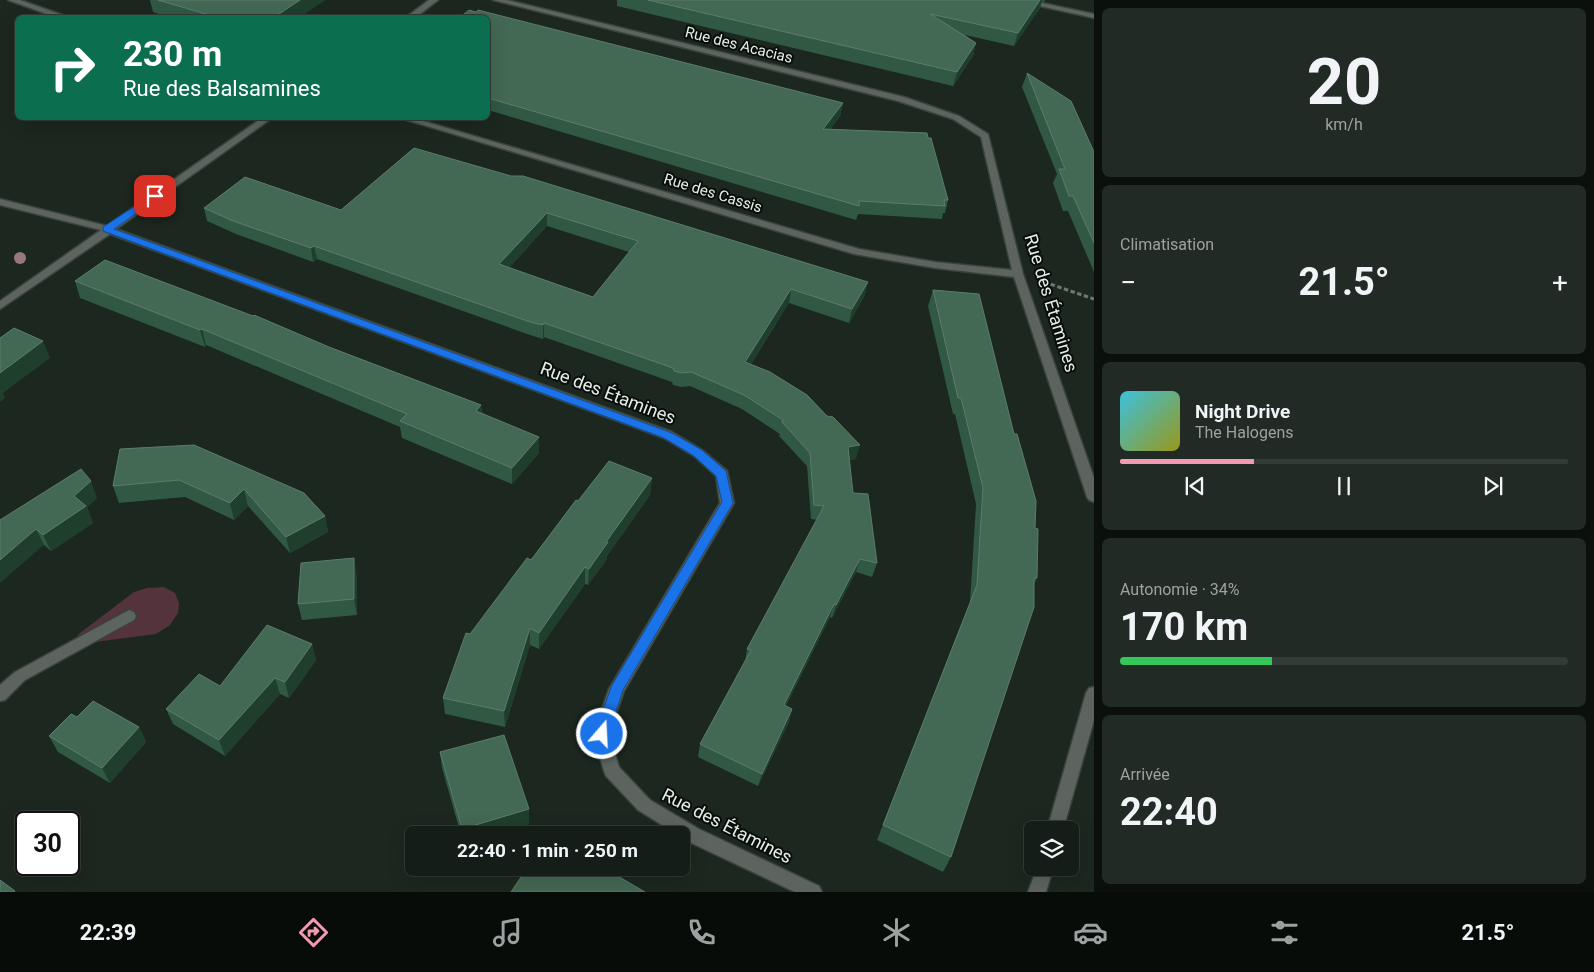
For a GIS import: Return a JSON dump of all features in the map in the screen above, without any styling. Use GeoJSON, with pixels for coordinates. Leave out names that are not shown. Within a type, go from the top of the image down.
{"type":"FeatureCollection","features":[{"type":"Feature","properties":{"kind":"street"},"geometry":{"type":"LineString","coordinates":[[12,0],[58,15]]}},
{"type":"Feature","properties":{"kind":"street"},"geometry":{"type":"LineString","coordinates":[[413,15],[434,0]]}},
{"type":"Feature","properties":{"kind":"street","name":"Rue des Acacias"},"geometry":{"type":"LineString","coordinates":[[497,0],[901,99],[944,111],[971,124]]}},
{"type":"Feature","properties":{"kind":"street"},"geometry":{"type":"LineString","coordinates":[[1018,0],[1094,16]]}},
{"type":"Feature","properties":{"kind":"street"},"geometry":{"type":"LineString","coordinates":[[0,306],[264,120]]}},
{"type":"Feature","properties":{"kind":"street","name":"Rue des Cassis"},"geometry":{"type":"LineString","coordinates":[[411,120],[858,252],[935,265],[1018,274]]}},
{"type":"Feature","properties":{"kind":"street","name":"Rue des Étamines"},"geometry":{"type":"LineString","coordinates":[[971,124],[985,136],[1018,274],[1094,497]]}},
{"type":"Feature","properties":{"kind":"street","name":"Rue des Étamines"},"geometry":{"type":"LineString","coordinates":[[0,202],[107,229],[668,435],[698,453],[722,474],[728,503],[617,689],[602,734],[612,772],[644,805],[694,835],[813,892]]}},
{"type":"Feature","properties":{"kind":"street"},"geometry":{"type":"LineString","coordinates":[[0,695],[20,676],[129,616]]}},
{"type":"Feature","properties":{"kind":"street"},"geometry":{"type":"LineString","coordinates":[[1058,821],[1094,693]]}},
{"type":"Feature","properties":{"kind":"street"},"geometry":{"type":"LineString","coordinates":[[1037,892],[1042,876]]}},
{"type":"Feature","properties":{"kind":"path"},"geometry":{"type":"LineString","coordinates":[[1018,274],[1094,299]]}},
{"type":"Feature","properties":{"kind":"shaded area"},"geometry":{"type":"Polygon","coordinates":[[[164,587],[175,593],[179,603],[178,613],[170,625],[156,634],[80,644],[74,641],[80,633],[134,592],[147,588],[164,587]]]}},
{"type":"Feature","properties":{"kind":"building"},"geometry":{"type":"Polygon","coordinates":[[[158,0],[300,0],[278,15],[209,15],[158,0]]]}},
{"type":"Feature","properties":{"kind":"building"},"geometry":{"type":"Polygon","coordinates":[[[648,0],[1040,0],[1018,33],[930,14],[976,43],[957,72],[648,0]]]}},
{"type":"Feature","properties":{"kind":"building"},"geometry":{"type":"Polygon","coordinates":[[[469,10],[476,12],[478,10],[843,103],[823,129],[927,133],[928,138],[931,138],[948,200],[944,200],[945,206],[859,201],[859,206],[490,99],[490,15],[463,15],[469,10]]]}},
{"type":"Feature","properties":{"kind":"building"},"geometry":{"type":"Polygon","coordinates":[[[1027,73],[1071,101],[1094,152],[1094,243],[1073,196],[1069,196],[1059,169],[1065,169],[1027,73]]]}},
{"type":"Feature","properties":{"kind":"building"},"geometry":{"type":"Polygon","coordinates":[[[414,148],[511,176],[523,176],[868,282],[852,309],[791,289],[745,362],[770,372],[807,395],[827,416],[833,417],[860,445],[848,447],[853,493],[868,494],[877,563],[860,559],[836,605],[834,604],[784,705],[792,709],[762,774],[700,744],[751,650],[747,649],[824,506],[814,505],[810,453],[782,422],[783,420],[744,395],[691,372],[682,373],[674,371],[673,368],[544,323],[543,325],[530,322],[314,246],[311,248],[233,221],[204,208],[245,177],[341,210],[414,148]],[[547,213],[499,264],[593,297],[638,241],[547,213]]]}},
{"type":"Feature","properties":{"kind":"building"},"geometry":{"type":"Polygon","coordinates":[[[105,260],[254,315],[329,347],[481,405],[476,411],[539,437],[512,468],[400,421],[407,414],[202,329],[200,330],[75,281],[105,260]]]}},
{"type":"Feature","properties":{"kind":"building"},"geometry":{"type":"Polygon","coordinates":[[[933,290],[979,294],[1014,434],[1017,434],[1036,501],[1035,528],[1038,529],[1037,578],[1034,578],[1034,607],[951,857],[883,825],[977,585],[983,488],[961,398],[958,398],[933,290]]]}},
{"type":"Feature","properties":{"kind":"building"},"geometry":{"type":"Polygon","coordinates":[[[14,328],[43,341],[0,373],[0,338],[14,328]]]}},
{"type":"Feature","properties":{"kind":"building"},"geometry":{"type":"Polygon","coordinates":[[[194,445],[304,493],[325,516],[286,537],[244,489],[230,503],[179,480],[113,486],[120,449],[194,445]]]}},
{"type":"Feature","properties":{"kind":"building"},"geometry":{"type":"Polygon","coordinates":[[[609,461],[652,478],[589,569],[585,567],[539,633],[530,628],[504,711],[443,698],[466,633],[470,634],[527,558],[531,560],[576,500],[578,501],[609,461]]]}},
{"type":"Feature","properties":{"kind":"building"},"geometry":{"type":"Polygon","coordinates":[[[81,469],[91,481],[74,496],[86,506],[43,535],[36,529],[0,560],[0,520],[81,469]]]}},
{"type":"Feature","properties":{"kind":"building"},"geometry":{"type":"Polygon","coordinates":[[[354,558],[354,599],[298,604],[301,563],[354,558]]]}},
{"type":"Feature","properties":{"kind":"building"},"geometry":{"type":"Polygon","coordinates":[[[267,625],[312,644],[285,682],[275,678],[219,740],[166,709],[199,674],[220,686],[267,625]]]}},
{"type":"Feature","properties":{"kind":"building"},"geometry":{"type":"Polygon","coordinates":[[[93,701],[139,727],[102,768],[49,736],[71,714],[77,717],[93,701]]]}},
{"type":"Feature","properties":{"kind":"building"},"geometry":{"type":"Polygon","coordinates":[[[504,735],[529,809],[472,826],[461,826],[440,752],[504,735]]]}},
{"type":"Feature","properties":{"kind":"building"},"geometry":{"type":"Polygon","coordinates":[[[522,876],[618,876],[645,892],[511,892],[522,876]]]}},
{"type":"Feature","properties":{"kind":"building"},"geometry":{"type":"Polygon","coordinates":[[[0,880],[15,891],[0,892],[0,880]]]}},
{"type":"Feature","properties":{"kind":"route"},"geometry":{"type":"LineString","coordinates":[[155,196],[107,229],[668,435],[698,453],[722,474],[728,503],[617,689],[602,734]]}}]}
